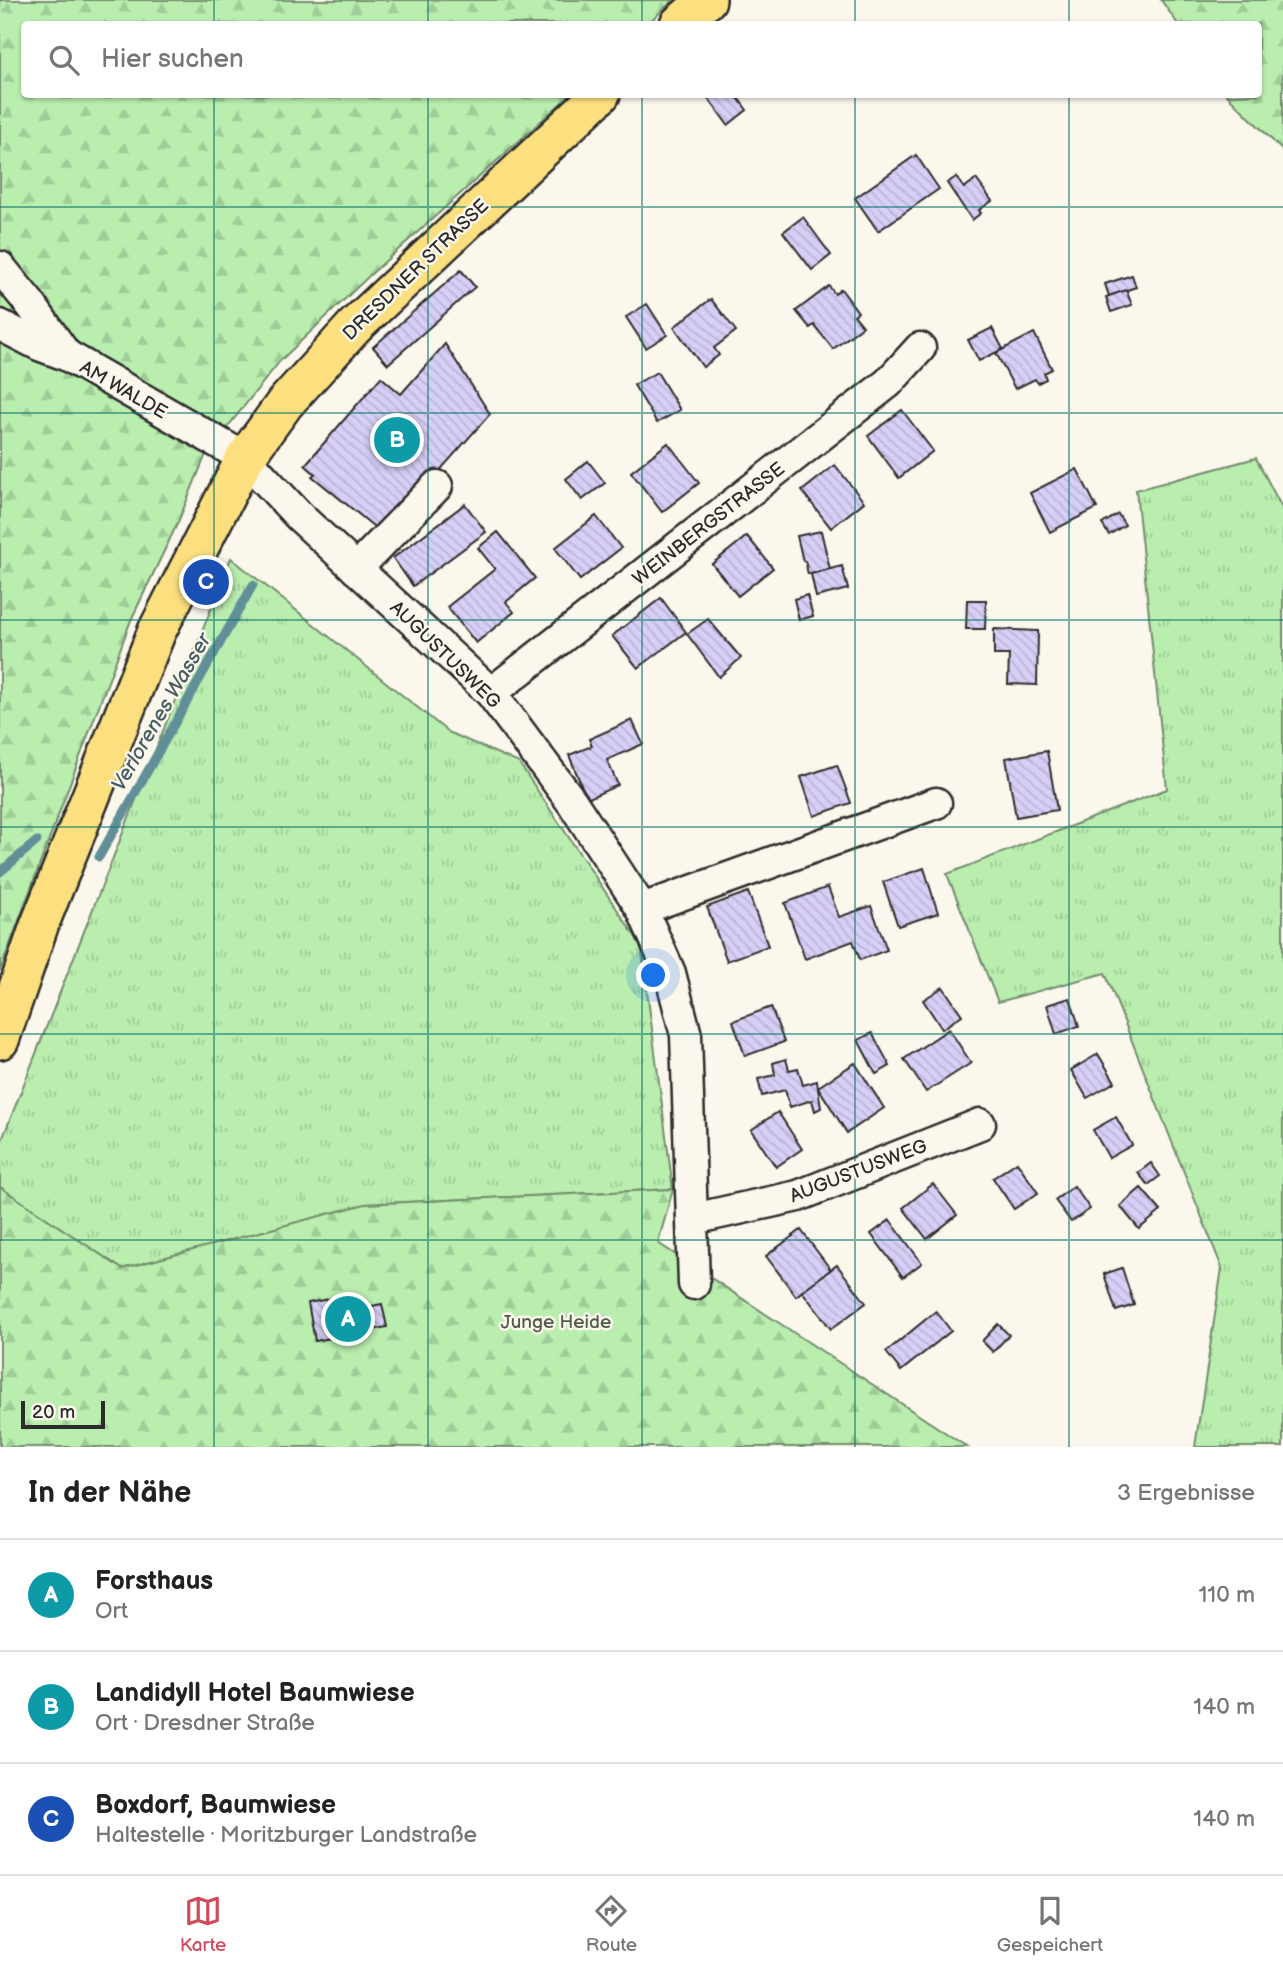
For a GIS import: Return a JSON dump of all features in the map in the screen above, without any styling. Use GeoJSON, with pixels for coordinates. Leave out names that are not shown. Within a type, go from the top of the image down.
{"type":"FeatureCollection","features":[{"type":"Feature","properties":{"kind":"main road"},"geometry":{"type":"LineString","coordinates":[[682,21],[707,0]]}},
{"type":"Feature","properties":{"kind":"main road","name":"DRESDNER STRASSE"},"geometry":{"type":"LineString","coordinates":[[0,1040],[39,926],[158,631],[245,458],[285,403],[354,327],[597,98]]}},
{"type":"Feature","properties":{"kind":"street"},"geometry":{"type":"LineString","coordinates":[[0,267],[31,304],[66,355]]}},
{"type":"Feature","properties":{"kind":"street","name":"AM WALDE"},"geometry":{"type":"LineString","coordinates":[[0,325],[66,355],[245,458]]}},
{"type":"Feature","properties":{"kind":"street","name":"WEINBERGSTRASSE"},"geometry":{"type":"LineString","coordinates":[[491,693],[888,383],[920,348]]}},
{"type":"Feature","properties":{"kind":"street","name":"AUGUSTUSWEG"},"geometry":{"type":"LineString","coordinates":[[245,458],[300,517],[491,693],[572,802],[642,909],[670,973],[685,1035],[694,1284]]}},
{"type":"Feature","properties":{"kind":"street"},"geometry":{"type":"LineString","coordinates":[[356,569],[437,486]]}},
{"type":"Feature","properties":{"kind":"street"},"geometry":{"type":"LineString","coordinates":[[642,909],[936,803]]}},
{"type":"Feature","properties":{"kind":"street","name":"AUGUSTUSWEG"},"geometry":{"type":"LineString","coordinates":[[693,1219],[798,1196],[980,1124]]}},
{"type":"Feature","properties":{"kind":"green space"},"geometry":{"type":"Polygon","coordinates":[[[0,0],[674,0],[650,21],[21,21],[21,98],[567,98],[370,275],[280,361],[206,454],[178,522],[131,620],[0,971],[0,0]]]}},
{"type":"Feature","properties":{"kind":"green space"},"geometry":{"type":"Polygon","coordinates":[[[1161,0],[1283,0],[1283,151],[1230,98],[1262,98],[1262,21],[1176,21],[1161,0]]]}},
{"type":"Feature","properties":{"kind":"green space"},"geometry":{"type":"Polygon","coordinates":[[[1256,458],[1283,510],[1283,1447],[1195,1447],[1222,1268],[1105,973],[998,1002],[947,874],[1167,789],[1136,490],[1256,458]]]}},
{"type":"Feature","properties":{"kind":"green space"},"geometry":{"type":"Polygon","coordinates":[[[231,558],[448,732],[519,763],[641,945],[673,1189],[366,1204],[122,1269],[0,1187],[0,1145],[231,558]]]}},
{"type":"Feature","properties":{"kind":"green space","name":"Junge Heide"},"geometry":{"type":"Polygon","coordinates":[[[0,1187],[122,1269],[365,1204],[673,1189],[658,1243],[967,1447],[0,1447],[0,1187]]]}},
{"type":"Feature","properties":{"kind":"building"},"geometry":{"type":"Polygon","coordinates":[[[708,98],[738,98],[747,110],[728,125],[708,98]]]}},
{"type":"Feature","properties":{"kind":"building"},"geometry":{"type":"Polygon","coordinates":[[[916,155],[939,189],[878,231],[855,198],[916,155]]]}},
{"type":"Feature","properties":{"kind":"building"},"geometry":{"type":"Polygon","coordinates":[[[956,177],[964,188],[976,179],[992,201],[979,210],[981,213],[972,220],[947,183],[956,177]]]}},
{"type":"Feature","properties":{"kind":"building"},"geometry":{"type":"Polygon","coordinates":[[[803,217],[831,255],[812,270],[783,232],[803,217]]]}},
{"type":"Feature","properties":{"kind":"building"},"geometry":{"type":"Polygon","coordinates":[[[461,270],[475,287],[388,364],[373,347],[461,270]]]}},
{"type":"Feature","properties":{"kind":"building"},"geometry":{"type":"Polygon","coordinates":[[[1132,275],[1136,287],[1109,296],[1105,284],[1132,275]]]}},
{"type":"Feature","properties":{"kind":"building"},"geometry":{"type":"Polygon","coordinates":[[[829,286],[835,294],[841,289],[858,312],[854,315],[863,326],[833,349],[814,325],[810,328],[796,311],[829,286]]]}},
{"type":"Feature","properties":{"kind":"building"},"geometry":{"type":"Polygon","coordinates":[[[1126,290],[1132,305],[1111,312],[1106,297],[1126,290]]]}},
{"type":"Feature","properties":{"kind":"building"},"geometry":{"type":"Polygon","coordinates":[[[711,299],[736,331],[714,348],[719,355],[703,367],[674,327],[711,299]]]}},
{"type":"Feature","properties":{"kind":"building"},"geometry":{"type":"Polygon","coordinates":[[[647,304],[667,335],[646,348],[626,317],[647,304]]]}},
{"type":"Feature","properties":{"kind":"building"},"geometry":{"type":"Polygon","coordinates":[[[992,328],[1003,349],[979,361],[968,340],[992,328]]]}},
{"type":"Feature","properties":{"kind":"building"},"geometry":{"type":"Polygon","coordinates":[[[1034,333],[1052,369],[1044,373],[1046,379],[1038,383],[1035,379],[1015,389],[996,353],[1034,333]]]}},
{"type":"Feature","properties":{"kind":"building"},"geometry":{"type":"Polygon","coordinates":[[[445,344],[490,414],[412,502],[404,497],[378,530],[312,476],[315,474],[305,465],[381,377],[401,394],[445,344]]]}},
{"type":"Feature","properties":{"kind":"building"},"geometry":{"type":"Polygon","coordinates":[[[657,372],[680,410],[657,423],[634,385],[657,372]]]}},
{"type":"Feature","properties":{"kind":"building"},"geometry":{"type":"Polygon","coordinates":[[[902,410],[933,451],[899,478],[868,436],[902,410]]]}},
{"type":"Feature","properties":{"kind":"building"},"geometry":{"type":"Polygon","coordinates":[[[668,443],[699,483],[662,512],[631,472],[668,443]]]}},
{"type":"Feature","properties":{"kind":"building"},"geometry":{"type":"Polygon","coordinates":[[[588,461],[605,483],[582,500],[566,479],[588,461]]]}},
{"type":"Feature","properties":{"kind":"building"},"geometry":{"type":"Polygon","coordinates":[[[835,465],[864,502],[831,528],[802,491],[835,465]]]}},
{"type":"Feature","properties":{"kind":"building"},"geometry":{"type":"Polygon","coordinates":[[[1077,469],[1097,508],[1050,532],[1030,493],[1077,469]]]}},
{"type":"Feature","properties":{"kind":"building"},"geometry":{"type":"Polygon","coordinates":[[[465,504],[486,532],[413,586],[393,558],[465,504]]]}},
{"type":"Feature","properties":{"kind":"building"},"geometry":{"type":"Polygon","coordinates":[[[1118,514],[1125,525],[1109,535],[1102,524],[1118,514]]]}},
{"type":"Feature","properties":{"kind":"building"},"geometry":{"type":"Polygon","coordinates":[[[596,516],[621,548],[580,580],[555,548],[596,516]]]}},
{"type":"Feature","properties":{"kind":"building"},"geometry":{"type":"Polygon","coordinates":[[[821,531],[830,569],[808,574],[797,536],[821,531]]]}},
{"type":"Feature","properties":{"kind":"building"},"geometry":{"type":"Polygon","coordinates":[[[498,532],[535,578],[506,602],[514,612],[476,643],[447,607],[495,569],[478,548],[498,532]]]}},
{"type":"Feature","properties":{"kind":"building"},"geometry":{"type":"Polygon","coordinates":[[[747,536],[773,568],[738,596],[712,564],[747,536]]]}},
{"type":"Feature","properties":{"kind":"building"},"geometry":{"type":"Polygon","coordinates":[[[842,566],[848,589],[816,597],[811,574],[842,566]]]}},
{"type":"Feature","properties":{"kind":"building"},"geometry":{"type":"Polygon","coordinates":[[[807,595],[813,616],[799,620],[794,599],[807,595]]]}},
{"type":"Feature","properties":{"kind":"building"},"geometry":{"type":"Polygon","coordinates":[[[661,598],[686,632],[638,668],[612,636],[661,598]]]}},
{"type":"Feature","properties":{"kind":"building"},"geometry":{"type":"Polygon","coordinates":[[[967,600],[986,600],[985,629],[966,629],[967,600]]]}},
{"type":"Feature","properties":{"kind":"building"},"geometry":{"type":"Polygon","coordinates":[[[708,619],[741,658],[719,677],[687,634],[708,619]]]}},
{"type":"Feature","properties":{"kind":"building"},"geometry":{"type":"Polygon","coordinates":[[[994,629],[1038,631],[1037,685],[1008,684],[1009,655],[994,655],[994,629]]]}},
{"type":"Feature","properties":{"kind":"building"},"geometry":{"type":"Polygon","coordinates":[[[632,720],[643,744],[607,760],[618,785],[587,799],[569,755],[592,746],[589,739],[632,720]]]}},
{"type":"Feature","properties":{"kind":"building"},"geometry":{"type":"Polygon","coordinates":[[[1047,751],[1057,810],[1016,817],[1006,758],[1047,751]]]}},
{"type":"Feature","properties":{"kind":"building"},"geometry":{"type":"Polygon","coordinates":[[[837,765],[851,803],[814,816],[801,777],[837,765]]]}},
{"type":"Feature","properties":{"kind":"building"},"geometry":{"type":"Polygon","coordinates":[[[924,868],[938,913],[898,926],[883,882],[924,868]]]}},
{"type":"Feature","properties":{"kind":"building"},"geometry":{"type":"Polygon","coordinates":[[[828,887],[839,917],[871,906],[887,950],[860,960],[853,941],[805,959],[785,903],[828,887]]]}},
{"type":"Feature","properties":{"kind":"building"},"geometry":{"type":"Polygon","coordinates":[[[748,892],[768,946],[727,961],[707,907],[748,892]]]}},
{"type":"Feature","properties":{"kind":"building"},"geometry":{"type":"Polygon","coordinates":[[[943,987],[962,1015],[942,1029],[923,1000],[943,987]]]}},
{"type":"Feature","properties":{"kind":"building"},"geometry":{"type":"Polygon","coordinates":[[[1070,998],[1079,1026],[1056,1034],[1047,1005],[1070,998]]]}},
{"type":"Feature","properties":{"kind":"building"},"geometry":{"type":"Polygon","coordinates":[[[771,1007],[784,1042],[745,1056],[733,1021],[771,1007]]]}},
{"type":"Feature","properties":{"kind":"building"},"geometry":{"type":"Polygon","coordinates":[[[949,1029],[971,1063],[926,1092],[904,1059],[949,1029]]]}},
{"type":"Feature","properties":{"kind":"building"},"geometry":{"type":"Polygon","coordinates":[[[872,1033],[890,1066],[876,1074],[858,1040],[872,1033]]]}},
{"type":"Feature","properties":{"kind":"building"},"geometry":{"type":"Polygon","coordinates":[[[1098,1054],[1115,1082],[1087,1098],[1071,1070],[1098,1054]]]}},
{"type":"Feature","properties":{"kind":"building"},"geometry":{"type":"Polygon","coordinates":[[[786,1059],[789,1070],[798,1068],[803,1085],[817,1081],[821,1108],[815,1111],[812,1100],[790,1107],[785,1090],[762,1096],[758,1079],[775,1075],[773,1063],[786,1059]]]}},
{"type":"Feature","properties":{"kind":"building"},"geometry":{"type":"Polygon","coordinates":[[[855,1063],[884,1108],[847,1133],[818,1087],[855,1063]]]}},
{"type":"Feature","properties":{"kind":"building"},"geometry":{"type":"Polygon","coordinates":[[[778,1112],[802,1149],[776,1167],[751,1130],[778,1112]]]}},
{"type":"Feature","properties":{"kind":"building"},"geometry":{"type":"Polygon","coordinates":[[[1116,1117],[1132,1145],[1109,1158],[1093,1130],[1116,1117]]]}},
{"type":"Feature","properties":{"kind":"building"},"geometry":{"type":"Polygon","coordinates":[[[1017,1162],[1038,1193],[1014,1209],[993,1178],[1017,1162]]]}},
{"type":"Feature","properties":{"kind":"building"},"geometry":{"type":"Polygon","coordinates":[[[1151,1163],[1160,1176],[1148,1185],[1138,1173],[1151,1163]]]}},
{"type":"Feature","properties":{"kind":"building"},"geometry":{"type":"Polygon","coordinates":[[[933,1184],[957,1215],[927,1239],[903,1208],[933,1184]]]}},
{"type":"Feature","properties":{"kind":"building"},"geometry":{"type":"Polygon","coordinates":[[[1074,1186],[1090,1209],[1071,1222],[1055,1200],[1074,1186]]]}},
{"type":"Feature","properties":{"kind":"building"},"geometry":{"type":"Polygon","coordinates":[[[1141,1188],[1161,1211],[1139,1229],[1120,1206],[1141,1188]]]}},
{"type":"Feature","properties":{"kind":"building"},"geometry":{"type":"Polygon","coordinates":[[[890,1220],[922,1263],[903,1277],[871,1234],[890,1220]]]}},
{"type":"Feature","properties":{"kind":"building"},"geometry":{"type":"Polygon","coordinates":[[[801,1230],[831,1270],[796,1296],[766,1256],[801,1230]]]}},
{"type":"Feature","properties":{"kind":"building"},"geometry":{"type":"Polygon","coordinates":[[[837,1265],[866,1303],[831,1329],[802,1291],[837,1265]]]}},
{"type":"Feature","properties":{"kind":"building"},"geometry":{"type":"Polygon","coordinates":[[[1122,1268],[1134,1305],[1116,1311],[1104,1274],[1122,1268]]]}},
{"type":"Feature","properties":{"kind":"building"},"geometry":{"type":"Polygon","coordinates":[[[349,1295],[352,1310],[382,1304],[387,1327],[315,1341],[308,1303],[349,1295]]]}},
{"type":"Feature","properties":{"kind":"building"},"geometry":{"type":"Polygon","coordinates":[[[936,1311],[951,1331],[901,1371],[886,1352],[936,1311]]]}},
{"type":"Feature","properties":{"kind":"building"},"geometry":{"type":"Polygon","coordinates":[[[998,1324],[1009,1335],[993,1352],[982,1341],[998,1324]]]}},
{"type":"Feature","properties":{"kind":"waterway","name":"Verlorenes Wasser"},"geometry":{"type":"LineString","coordinates":[[99,857],[253,585]]}},
{"type":"Feature","properties":{"kind":"waterway"},"geometry":{"type":"LineString","coordinates":[[0,872],[37,841]]}},
{"type":"Feature","properties":{"kind":"place","name":"Landidyll Hotel Baumwiese"},"geometry":{"type":"Point","coordinates":[397,440]}},
{"type":"Feature","properties":{"kind":"place","name":"Boxdorf, Baumwiese"},"geometry":{"type":"Point","coordinates":[206,582]}},
{"type":"Feature","properties":{"kind":"place","name":"Forsthaus"},"geometry":{"type":"Point","coordinates":[348,1319]}}]}
